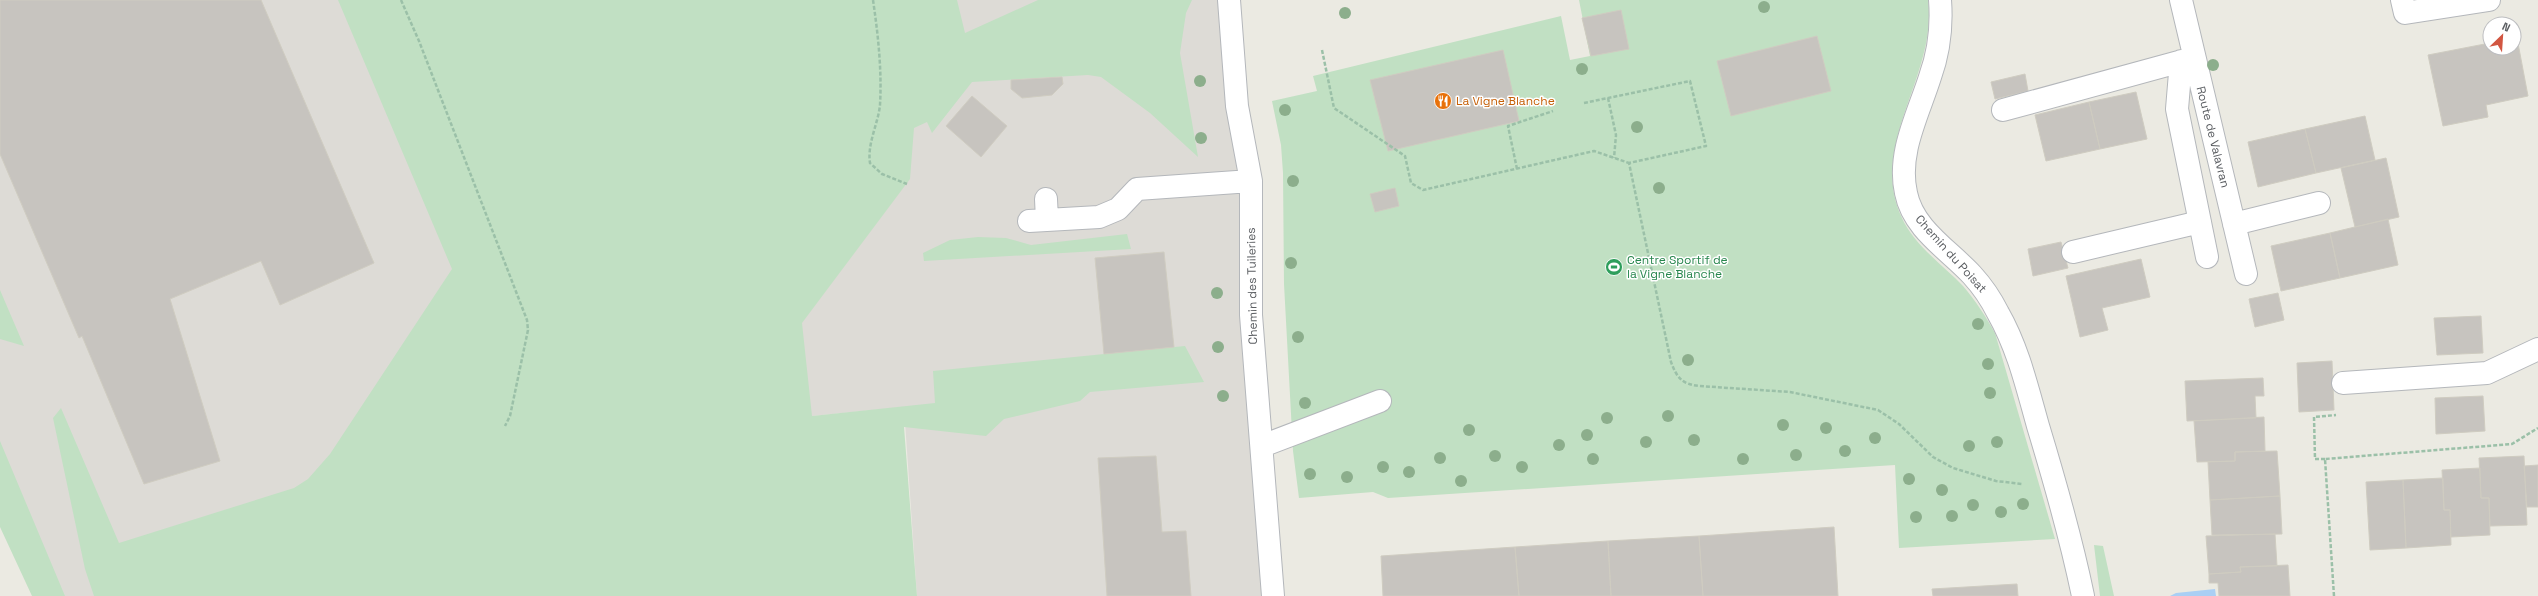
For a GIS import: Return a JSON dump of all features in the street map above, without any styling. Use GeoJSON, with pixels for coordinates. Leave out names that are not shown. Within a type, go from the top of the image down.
{"type":"FeatureCollection","features":[{"type":"Feature","properties":{"kind":"street","name":"Chemin des Tuileries"},"geometry":{"type":"LineString","coordinates":[[1229,0],[1237,106],[1251,181],[1251,316],[1273,596]]}},
{"type":"Feature","properties":{"kind":"street","name":"Chemin du Poisat"},"geometry":{"type":"LineString","coordinates":[[1940,0],[1940,30],[1937,52],[1906,152],[1903,179],[1906,194],[1909,204],[1922,226],[1988,294],[2011,336],[2072,541],[2084,596]]}},
{"type":"Feature","properties":{"kind":"street","name":"Route de Valavran"},"geometry":{"type":"LineString","coordinates":[[2181,0],[2188,59],[2234,224],[2246,274]]}},
{"type":"Feature","properties":{"kind":"street"},"geometry":{"type":"LineString","coordinates":[[2402,0],[2405,13],[2489,0]]}},
{"type":"Feature","properties":{"kind":"street"},"geometry":{"type":"LineString","coordinates":[[2003,110],[2188,59],[2176,109],[2206,257]]}},
{"type":"Feature","properties":{"kind":"street"},"geometry":{"type":"LineString","coordinates":[[1041,213],[1099,217],[1118,209],[1137,189],[1251,181]]}},
{"type":"Feature","properties":{"kind":"street"},"geometry":{"type":"LineString","coordinates":[[2234,224],[2319,203]]}},
{"type":"Feature","properties":{"kind":"street"},"geometry":{"type":"LineString","coordinates":[[2073,252],[2200,222]]}},
{"type":"Feature","properties":{"kind":"street"},"geometry":{"type":"LineString","coordinates":[[2343,382],[2487,373],[2538,349]]}},
{"type":"Feature","properties":{"kind":"street"},"geometry":{"type":"LineString","coordinates":[[1262,446],[1380,401]]}},
{"type":"Feature","properties":{"kind":"path"},"geometry":{"type":"LineString","coordinates":[[401,0],[422,48],[527,320],[528,330],[514,398],[510,416],[505,426]]}},
{"type":"Feature","properties":{"kind":"path"},"geometry":{"type":"LineString","coordinates":[[873,0],[881,91],[879,116],[870,149],[870,163],[882,174],[908,184]]}},
{"type":"Feature","properties":{"kind":"path"},"geometry":{"type":"LineString","coordinates":[[1322,50],[1334,108],[1405,156],[1411,183],[1423,190],[1594,151],[1629,162],[1706,146],[1690,81],[1584,103]]}},
{"type":"Feature","properties":{"kind":"path"},"geometry":{"type":"LineString","coordinates":[[1608,98],[1616,135],[1614,158]]}},
{"type":"Feature","properties":{"kind":"path"},"geometry":{"type":"LineString","coordinates":[[1517,169],[1508,126],[1553,111]]}},
{"type":"Feature","properties":{"kind":"path"},"geometry":{"type":"LineString","coordinates":[[1629,162],[1671,362],[1678,378],[1686,384],[1777,391],[1869,407],[1889,417],[1933,457],[1953,468],[1996,481],[2022,484],[2054,479]]}},
{"type":"Feature","properties":{"kind":"path"},"geometry":{"type":"LineString","coordinates":[[2343,382],[2342,415],[2314,417],[2315,459],[2512,444],[2538,428]]}},
{"type":"Feature","properties":{"kind":"path"},"geometry":{"type":"LineString","coordinates":[[2325,459],[2334,596]]}},
{"type":"Feature","properties":{"kind":"shaded area"},"geometry":{"type":"Polygon","coordinates":[[[0,0],[1229,0],[1273,596],[917,596],[904,407],[812,416],[136,596],[60,596],[0,453],[0,0]]]}},
{"type":"Feature","properties":{"kind":"green space"},"geometry":{"type":"Polygon","coordinates":[[[338,0],[957,0],[965,33],[1038,0],[1192,0],[1186,13],[1180,53],[1198,157],[1150,113],[1101,77],[1088,75],[972,82],[932,133],[927,122],[914,128],[910,179],[802,323],[812,416],[935,403],[933,371],[1185,346],[1204,382],[1090,392],[1080,401],[1004,419],[986,436],[904,427],[917,596],[94,596],[85,569],[53,418],[61,408],[119,543],[294,488],[308,479],[330,454],[452,269],[338,0]]]}},
{"type":"Feature","properties":{"kind":"green space","name":"Centre Sportif de la Vigne Blanche"},"geometry":{"type":"Polygon","coordinates":[[[1579,0],[1928,0],[1928,28],[1923,55],[1897,137],[1893,164],[1893,191],[1907,228],[1921,246],[1963,286],[1972,297],[1995,333],[2055,539],[1899,548],[1895,465],[1388,498],[1373,492],[1299,498],[1293,451],[1284,284],[1283,173],[1281,145],[1272,101],[1317,91],[1313,76],[1561,16],[1570,60],[1590,56],[1579,0]]]}},
{"type":"Feature","properties":{"kind":"green space"},"geometry":{"type":"Polygon","coordinates":[[[1127,234],[1131,249],[924,261],[923,253],[950,240],[978,237],[1006,238],[1031,245],[1127,234]]]}},
{"type":"Feature","properties":{"kind":"green space"},"geometry":{"type":"Polygon","coordinates":[[[0,290],[24,346],[0,339],[0,290]]]}},
{"type":"Feature","properties":{"kind":"green space"},"geometry":{"type":"Polygon","coordinates":[[[0,441],[65,596],[32,596],[0,527],[0,441]]]}},
{"type":"Feature","properties":{"kind":"green space"},"geometry":{"type":"Polygon","coordinates":[[[2094,545],[2103,546],[2114,596],[2100,596],[2094,545]]]}},
{"type":"Feature","properties":{"kind":"water"},"geometry":{"type":"Polygon","coordinates":[[[2215,589],[2216,596],[2170,596],[2176,593],[2215,589]]]}},
{"type":"Feature","properties":{"kind":"building"},"geometry":{"type":"Polygon","coordinates":[[[0,0],[261,0],[374,263],[280,305],[261,261],[170,299],[220,461],[144,484],[82,336],[79,338],[0,154],[0,0]]]}},
{"type":"Feature","properties":{"kind":"building"},"geometry":{"type":"Polygon","coordinates":[[[1621,10],[1629,49],[1591,56],[1582,18],[1621,10]]]}},
{"type":"Feature","properties":{"kind":"building"},"geometry":{"type":"Polygon","coordinates":[[[1817,36],[1831,91],[1731,116],[1717,61],[1817,36]]]}},
{"type":"Feature","properties":{"kind":"building"},"geometry":{"type":"Polygon","coordinates":[[[2482,45],[2482,56],[2520,56],[2528,96],[2486,105],[2488,117],[2443,126],[2428,55],[2482,45]]]}},
{"type":"Feature","properties":{"kind":"building"},"geometry":{"type":"Polygon","coordinates":[[[1503,50],[1519,121],[1388,151],[1370,80],[1503,50]]]}},
{"type":"Feature","properties":{"kind":"building"},"geometry":{"type":"Polygon","coordinates":[[[2025,74],[2028,91],[1995,99],[1991,82],[2025,74]]]}},
{"type":"Feature","properties":{"kind":"building"},"geometry":{"type":"Polygon","coordinates":[[[1062,77],[1063,84],[1052,95],[1022,98],[1011,89],[1011,80],[1062,77]]]}},
{"type":"Feature","properties":{"kind":"building"},"geometry":{"type":"Polygon","coordinates":[[[2136,92],[2147,139],[2100,149],[2089,102],[2136,92]]]}},
{"type":"Feature","properties":{"kind":"building"},"geometry":{"type":"Polygon","coordinates":[[[972,96],[1007,126],[981,157],[946,126],[972,96]]]}},
{"type":"Feature","properties":{"kind":"building"},"geometry":{"type":"Polygon","coordinates":[[[2089,102],[2100,149],[2046,161],[2035,115],[2089,102]]]}},
{"type":"Feature","properties":{"kind":"building"},"geometry":{"type":"Polygon","coordinates":[[[2365,116],[2375,160],[2316,173],[2305,129],[2365,116]]]}},
{"type":"Feature","properties":{"kind":"building"},"geometry":{"type":"Polygon","coordinates":[[[2305,129],[2316,173],[2258,187],[2248,142],[2305,129]]]}},
{"type":"Feature","properties":{"kind":"building"},"geometry":{"type":"Polygon","coordinates":[[[2386,158],[2399,217],[2355,227],[2341,168],[2386,158]]]}},
{"type":"Feature","properties":{"kind":"building"},"geometry":{"type":"Polygon","coordinates":[[[1395,188],[1399,206],[1375,212],[1370,194],[1395,188]]]}},
{"type":"Feature","properties":{"kind":"building"},"geometry":{"type":"Polygon","coordinates":[[[2388,219],[2398,265],[2340,278],[2330,233],[2388,219]]]}},
{"type":"Feature","properties":{"kind":"building"},"geometry":{"type":"Polygon","coordinates":[[[2330,233],[2340,278],[2281,291],[2271,246],[2330,233]]]}},
{"type":"Feature","properties":{"kind":"building"},"geometry":{"type":"Polygon","coordinates":[[[2061,242],[2068,268],[2033,276],[2028,249],[2061,242]]]}},
{"type":"Feature","properties":{"kind":"building"},"geometry":{"type":"Polygon","coordinates":[[[1164,252],[1174,347],[1104,354],[1095,258],[1164,252]]]}},
{"type":"Feature","properties":{"kind":"building"},"geometry":{"type":"Polygon","coordinates":[[[2141,259],[2150,297],[2102,308],[2108,330],[2080,337],[2066,276],[2141,259]]]}},
{"type":"Feature","properties":{"kind":"building"},"geometry":{"type":"Polygon","coordinates":[[[2278,293],[2284,320],[2255,327],[2249,299],[2278,293]]]}},
{"type":"Feature","properties":{"kind":"building"},"geometry":{"type":"Polygon","coordinates":[[[2481,316],[2483,353],[2437,355],[2434,318],[2481,316]]]}},
{"type":"Feature","properties":{"kind":"building"},"geometry":{"type":"Polygon","coordinates":[[[2332,361],[2334,410],[2299,412],[2297,363],[2332,361]]]}},
{"type":"Feature","properties":{"kind":"building"},"geometry":{"type":"Polygon","coordinates":[[[2263,378],[2264,396],[2255,396],[2256,418],[2187,421],[2185,381],[2263,378]]]}},
{"type":"Feature","properties":{"kind":"building"},"geometry":{"type":"Polygon","coordinates":[[[2483,396],[2485,431],[2436,434],[2435,398],[2483,396]]]}},
{"type":"Feature","properties":{"kind":"building"},"geometry":{"type":"Polygon","coordinates":[[[2264,417],[2265,451],[2235,452],[2235,461],[2197,462],[2194,421],[2264,417]]]}},
{"type":"Feature","properties":{"kind":"building"},"geometry":{"type":"Polygon","coordinates":[[[2277,451],[2280,496],[2210,500],[2208,462],[2235,461],[2235,452],[2277,451]]]}},
{"type":"Feature","properties":{"kind":"building"},"geometry":{"type":"Polygon","coordinates":[[[1156,456],[1162,532],[1186,531],[1191,596],[1107,596],[1098,458],[1156,456]]]}},
{"type":"Feature","properties":{"kind":"building"},"geometry":{"type":"Polygon","coordinates":[[[2524,456],[2527,525],[2490,526],[2489,498],[2481,498],[2479,458],[2524,456]]]}},
{"type":"Feature","properties":{"kind":"building"},"geometry":{"type":"Polygon","coordinates":[[[2538,465],[2538,507],[2527,507],[2524,466],[2538,465]]]}},
{"type":"Feature","properties":{"kind":"building"},"geometry":{"type":"Polygon","coordinates":[[[2480,468],[2481,498],[2489,498],[2490,535],[2451,537],[2450,510],[2444,510],[2442,470],[2480,468]]]}},
{"type":"Feature","properties":{"kind":"building"},"geometry":{"type":"Polygon","coordinates":[[[2443,478],[2444,510],[2450,510],[2451,545],[2406,548],[2403,480],[2443,478]]]}},
{"type":"Feature","properties":{"kind":"building"},"geometry":{"type":"Polygon","coordinates":[[[2403,480],[2406,548],[2370,550],[2366,482],[2403,480]]]}},
{"type":"Feature","properties":{"kind":"building"},"geometry":{"type":"Polygon","coordinates":[[[2280,496],[2282,534],[2212,535],[2210,500],[2280,496]]]}},
{"type":"Feature","properties":{"kind":"building"},"geometry":{"type":"Polygon","coordinates":[[[1834,527],[1838,596],[1703,596],[1699,536],[1834,527]]]}},
{"type":"Feature","properties":{"kind":"building"},"geometry":{"type":"Polygon","coordinates":[[[2275,534],[2277,566],[2240,567],[2241,572],[2209,574],[2206,536],[2275,534]]]}},
{"type":"Feature","properties":{"kind":"building"},"geometry":{"type":"Polygon","coordinates":[[[1699,536],[1703,596],[1611,596],[1608,541],[1699,536]]]}},
{"type":"Feature","properties":{"kind":"building"},"geometry":{"type":"Polygon","coordinates":[[[1608,541],[1611,596],[1519,596],[1515,547],[1608,541]]]}},
{"type":"Feature","properties":{"kind":"building"},"geometry":{"type":"Polygon","coordinates":[[[1515,547],[1519,596],[1383,596],[1381,556],[1515,547]]]}},
{"type":"Feature","properties":{"kind":"building"},"geometry":{"type":"Polygon","coordinates":[[[2288,565],[2290,596],[2219,596],[2218,583],[2209,583],[2209,574],[2241,572],[2240,567],[2288,565]]]}},
{"type":"Feature","properties":{"kind":"building"},"geometry":{"type":"Polygon","coordinates":[[[2017,584],[2018,596],[1933,596],[1932,589],[2017,584]]]}},
{"type":"Feature","properties":{"kind":"place","name":"La Vigne Blanche"},"geometry":{"type":"Point","coordinates":[1443,101]}},
{"type":"Feature","properties":{"kind":"place","name":"Centre Sportif de la Vigne Blanche"},"geometry":{"type":"Point","coordinates":[1614,267]}}]}
